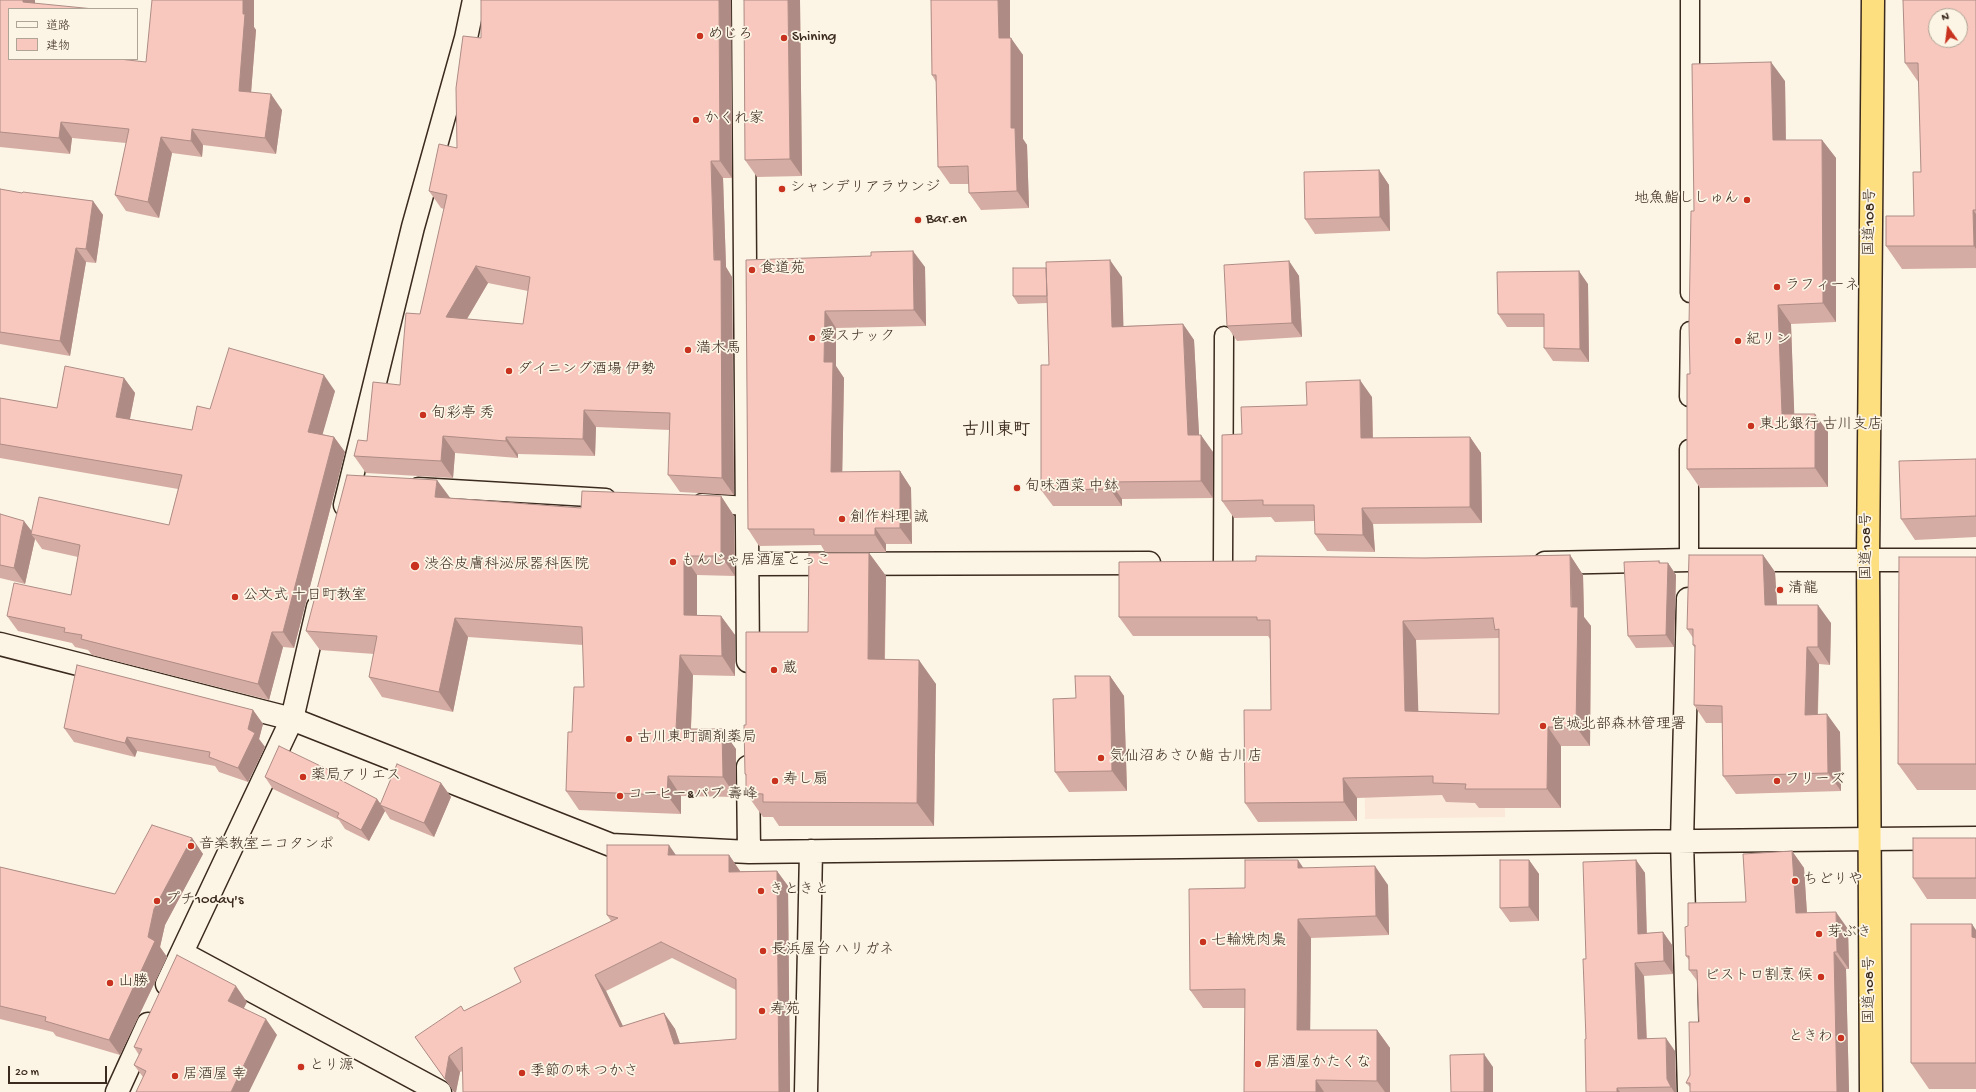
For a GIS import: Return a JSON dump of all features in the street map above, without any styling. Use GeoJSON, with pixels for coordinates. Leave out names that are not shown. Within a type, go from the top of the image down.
{"type":"FeatureCollection","features":[{"type":"Feature","properties":{"kind":"highway","name":"国道108号"},"geometry":{"type":"LineString","coordinates":[[1872,1092],[1868,560],[1873,0]]}},
{"type":"Feature","properties":{"kind":"street"},"geometry":{"type":"LineString","coordinates":[[339,527],[359,483],[413,227],[466,38],[474,0]]}},
{"type":"Feature","properties":{"kind":"street"},"geometry":{"type":"LineString","coordinates":[[743,0],[748,684]]}},
{"type":"Feature","properties":{"kind":"street"},"geometry":{"type":"LineString","coordinates":[[1524,564],[1689,560],[1976,560]]}},
{"type":"Feature","properties":{"kind":"street"},"geometry":{"type":"LineString","coordinates":[[1689,560],[1682,841],[1689,1092]]}},
{"type":"Feature","properties":{"kind":"street"},"geometry":{"type":"LineString","coordinates":[[747,564],[1167,562]]}},
{"type":"Feature","properties":{"kind":"street"},"geometry":{"type":"LineString","coordinates":[[1215,562],[1247,562]]}},
{"type":"Feature","properties":{"kind":"street"},"geometry":{"type":"LineString","coordinates":[[117,1092],[292,719],[306,653],[323,586]]}},
{"type":"Feature","properties":{"kind":"street"},"geometry":{"type":"LineString","coordinates":[[0,644],[292,719],[611,846],[749,852],[1976,838]]}},
{"type":"Feature","properties":{"kind":"street"},"geometry":{"type":"LineString","coordinates":[[748,748],[749,852]]}},
{"type":"Feature","properties":{"kind":"street"},"geometry":{"type":"LineString","coordinates":[[806,1092],[811,851]]}},
{"type":"Feature","properties":{"kind":"street"},"geometry":{"type":"LineString","coordinates":[[182,953],[440,1092]]}},
{"type":"Feature","properties":{"kind":"lane"},"geometry":{"type":"LineString","coordinates":[[1689,410],[1690,0]]}},
{"type":"Feature","properties":{"kind":"lane"},"geometry":{"type":"LineString","coordinates":[[1215,562],[1224,336]]}},
{"type":"Feature","properties":{"kind":"lane"},"geometry":{"type":"LineString","coordinates":[[1689,434],[1689,560]]}},
{"type":"Feature","properties":{"kind":"lane"},"geometry":{"type":"LineString","coordinates":[[398,485],[620,498]]}},
{"type":"Feature","properties":{"kind":"lane"},"geometry":{"type":"LineString","coordinates":[[684,502],[747,506]]}},
{"type":"Feature","properties":{"kind":"shaded area"},"geometry":{"type":"Polygon","coordinates":[[[1503,574],[1505,817],[1365,819],[1363,575],[1503,574]]]}},
{"type":"Feature","properties":{"kind":"building"},"geometry":{"type":"Polygon","coordinates":[[[0,0],[23,0],[23,2],[84,8],[8,8],[8,60],[128,60],[146,62],[152,0],[243,0],[243,14],[245,14],[239,91],[271,94],[265,138],[192,129],[191,141],[161,137],[148,202],[115,195],[129,129],[61,122],[59,138],[0,132],[0,0]]]}},
{"type":"Feature","properties":{"kind":"building"},"geometry":{"type":"Polygon","coordinates":[[[481,0],[719,0],[720,161],[711,161],[714,260],[721,260],[722,478],[668,475],[670,413],[584,410],[583,439],[506,437],[506,441],[443,436],[441,461],[354,456],[358,440],[367,441],[373,382],[400,385],[406,313],[420,314],[447,195],[429,191],[439,144],[457,148],[456,88],[463,36],[481,38],[481,0]],[[476,266],[446,317],[523,324],[530,277],[476,266]]]}},
{"type":"Feature","properties":{"kind":"building"},"geometry":{"type":"Polygon","coordinates":[[[744,0],[788,0],[790,159],[745,160],[744,0]]]}},
{"type":"Feature","properties":{"kind":"building"},"geometry":{"type":"Polygon","coordinates":[[[931,0],[998,0],[999,38],[1011,38],[1011,128],[1015,128],[1017,191],[969,193],[968,166],[938,167],[936,75],[932,75],[931,0]]]}},
{"type":"Feature","properties":{"kind":"building"},"geometry":{"type":"Polygon","coordinates":[[[1903,0],[1976,0],[1976,210],[1973,210],[1974,246],[1886,246],[1886,216],[1914,216],[1913,172],[1921,172],[1918,63],[1905,63],[1903,0]]]}},
{"type":"Feature","properties":{"kind":"building"},"geometry":{"type":"Polygon","coordinates":[[[1771,62],[1773,140],[1822,140],[1823,303],[1778,305],[1782,414],[1815,414],[1815,468],[1687,469],[1687,374],[1690,374],[1689,324],[1691,211],[1694,211],[1692,64],[1771,62]]]}},
{"type":"Feature","properties":{"kind":"building"},"geometry":{"type":"Polygon","coordinates":[[[1379,170],[1380,217],[1305,219],[1304,172],[1379,170]]]}},
{"type":"Feature","properties":{"kind":"building"},"geometry":{"type":"Polygon","coordinates":[[[0,189],[93,201],[86,249],[76,248],[60,341],[0,332],[0,189]]]}},
{"type":"Feature","properties":{"kind":"building"},"geometry":{"type":"Polygon","coordinates":[[[913,251],[914,310],[825,311],[824,362],[833,362],[831,472],[900,471],[900,528],[875,528],[875,535],[814,535],[814,529],[748,529],[746,260],[871,256],[871,252],[913,251]]]}},
{"type":"Feature","properties":{"kind":"building"},"geometry":{"type":"Polygon","coordinates":[[[1110,260],[1112,327],[1183,324],[1188,435],[1201,435],[1201,481],[1110,482],[1110,489],[1041,490],[1041,365],[1049,365],[1046,262],[1110,260]]]}},
{"type":"Feature","properties":{"kind":"building"},"geometry":{"type":"Polygon","coordinates":[[[1289,261],[1292,323],[1227,326],[1224,265],[1289,261]]]}},
{"type":"Feature","properties":{"kind":"building"},"geometry":{"type":"Polygon","coordinates":[[[1013,268],[1046,268],[1047,296],[1013,296],[1013,268]]]}},
{"type":"Feature","properties":{"kind":"building"},"geometry":{"type":"Polygon","coordinates":[[[1579,271],[1580,349],[1544,348],[1544,314],[1498,314],[1497,272],[1579,271]]]}},
{"type":"Feature","properties":{"kind":"building"},"geometry":{"type":"Polygon","coordinates":[[[229,348],[324,375],[308,432],[334,437],[283,632],[272,632],[258,684],[81,639],[82,635],[64,632],[65,628],[7,616],[14,583],[71,595],[80,545],[31,534],[39,497],[169,525],[182,475],[0,444],[0,398],[57,408],[65,366],[124,378],[116,417],[192,430],[197,406],[210,409],[229,348]]]}},
{"type":"Feature","properties":{"kind":"building"},"geometry":{"type":"Polygon","coordinates":[[[1360,380],[1361,438],[1470,437],[1470,507],[1362,508],[1363,535],[1315,534],[1314,505],[1263,505],[1263,500],[1222,501],[1222,435],[1242,434],[1241,407],[1307,405],[1306,382],[1360,380]]]}},
{"type":"Feature","properties":{"kind":"building"},"geometry":{"type":"Polygon","coordinates":[[[1976,459],[1976,516],[1901,519],[1899,461],[1976,459]]]}},
{"type":"Feature","properties":{"kind":"building"},"geometry":{"type":"Polygon","coordinates":[[[347,475],[437,480],[435,497],[581,508],[582,491],[721,496],[721,556],[684,556],[684,615],[721,616],[722,656],[680,655],[676,729],[722,729],[723,777],[668,776],[667,795],[566,791],[568,732],[572,732],[574,687],[584,687],[582,627],[455,618],[439,692],[369,677],[377,636],[306,631],[347,475]]]}},
{"type":"Feature","properties":{"kind":"building"},"geometry":{"type":"Polygon","coordinates":[[[0,514],[24,521],[14,568],[0,565],[0,514]]]}},
{"type":"Feature","properties":{"kind":"building"},"geometry":{"type":"Polygon","coordinates":[[[809,553],[869,553],[868,659],[919,660],[917,803],[763,802],[763,794],[746,793],[744,725],[746,725],[746,632],[808,632],[809,553]]]}},
{"type":"Feature","properties":{"kind":"building"},"geometry":{"type":"Polygon","coordinates":[[[1570,555],[1571,607],[1578,607],[1576,727],[1548,727],[1547,789],[1465,789],[1466,784],[1433,783],[1433,776],[1343,778],[1344,802],[1245,803],[1244,710],[1271,710],[1270,620],[1257,620],[1257,617],[1119,617],[1119,562],[1256,561],[1256,556],[1425,558],[1570,555]],[[1493,618],[1403,621],[1405,711],[1499,714],[1499,629],[1495,630],[1493,618]]]}},
{"type":"Feature","properties":{"kind":"building"},"geometry":{"type":"Polygon","coordinates":[[[1689,555],[1763,555],[1765,605],[1818,605],[1818,647],[1807,647],[1805,715],[1827,714],[1828,773],[1723,776],[1722,706],[1694,705],[1695,645],[1693,645],[1693,629],[1687,629],[1689,555]]]}},
{"type":"Feature","properties":{"kind":"building"},"geometry":{"type":"Polygon","coordinates":[[[1899,557],[1976,557],[1976,764],[1898,764],[1899,557]]]}},
{"type":"Feature","properties":{"kind":"building"},"geometry":{"type":"Polygon","coordinates":[[[1659,561],[1659,563],[1668,563],[1666,635],[1628,636],[1624,562],[1659,561]]]}},
{"type":"Feature","properties":{"kind":"building"},"geometry":{"type":"Polygon","coordinates":[[[77,665],[253,710],[248,729],[255,733],[238,768],[209,757],[210,752],[127,737],[125,743],[64,728],[77,665]]]}},
{"type":"Feature","properties":{"kind":"building"},"geometry":{"type":"Polygon","coordinates":[[[1075,676],[1110,676],[1112,771],[1055,772],[1053,699],[1076,698],[1075,676]]]}},
{"type":"Feature","properties":{"kind":"building"},"geometry":{"type":"Polygon","coordinates":[[[279,746],[333,772],[331,775],[377,799],[361,830],[337,817],[339,813],[265,777],[279,746]]]}},
{"type":"Feature","properties":{"kind":"building"},"geometry":{"type":"Polygon","coordinates":[[[397,764],[441,783],[424,823],[380,805],[397,764]]]}},
{"type":"Feature","properties":{"kind":"building"},"geometry":{"type":"Polygon","coordinates":[[[152,825],[192,838],[154,909],[148,937],[155,941],[109,1040],[45,1021],[46,1017],[0,1006],[0,867],[115,894],[152,825]]]}},
{"type":"Feature","properties":{"kind":"building"},"geometry":{"type":"Polygon","coordinates":[[[1913,838],[1976,838],[1976,878],[1913,878],[1913,838]]]}},
{"type":"Feature","properties":{"kind":"building"},"geometry":{"type":"Polygon","coordinates":[[[607,845],[669,845],[668,855],[729,855],[729,872],[777,871],[779,1092],[463,1092],[462,1047],[449,1056],[445,1079],[415,1037],[461,1006],[464,1011],[521,982],[514,968],[618,918],[607,915],[607,845]],[[661,942],[595,975],[620,1027],[664,1013],[674,1044],[736,1039],[736,979],[661,942]]]}},
{"type":"Feature","properties":{"kind":"building"},"geometry":{"type":"Polygon","coordinates":[[[1792,851],[1796,913],[1836,912],[1837,952],[1834,952],[1837,1092],[1690,1092],[1690,1083],[1686,1083],[1690,1075],[1689,1022],[1699,1022],[1697,970],[1689,970],[1689,956],[1686,956],[1685,927],[1688,926],[1688,903],[1746,902],[1743,854],[1792,851]]]}},
{"type":"Feature","properties":{"kind":"building"},"geometry":{"type":"Polygon","coordinates":[[[1245,860],[1298,860],[1298,868],[1375,866],[1376,916],[1298,919],[1297,1030],[1377,1030],[1377,1081],[1316,1080],[1316,1092],[1244,1092],[1245,989],[1190,990],[1189,889],[1245,888],[1245,860]]]}},
{"type":"Feature","properties":{"kind":"building"},"geometry":{"type":"Polygon","coordinates":[[[1500,860],[1529,860],[1529,907],[1500,908],[1500,860]]]}},
{"type":"Feature","properties":{"kind":"building"},"geometry":{"type":"Polygon","coordinates":[[[1636,860],[1638,934],[1663,932],[1664,961],[1635,963],[1638,1039],[1666,1038],[1667,1079],[1671,1087],[1617,1088],[1617,1092],[1586,1092],[1583,959],[1586,959],[1583,862],[1636,860]]]}},
{"type":"Feature","properties":{"kind":"building"},"geometry":{"type":"Polygon","coordinates":[[[1911,924],[1972,924],[1972,937],[1976,938],[1976,1063],[1911,1063],[1911,924]]]}},
{"type":"Feature","properties":{"kind":"building"},"geometry":{"type":"Polygon","coordinates":[[[177,955],[236,986],[228,1001],[266,1019],[231,1092],[136,1092],[146,1071],[134,1065],[142,1049],[134,1047],[177,955]]]}},
{"type":"Feature","properties":{"kind":"building"},"geometry":{"type":"Polygon","coordinates":[[[1484,1054],[1484,1092],[1451,1092],[1450,1055],[1484,1054]]]}},
{"type":"Feature","properties":{"kind":"place","name":"めじろ"},"geometry":{"type":"Point","coordinates":[700,36]}},
{"type":"Feature","properties":{"kind":"place","name":"Shining"},"geometry":{"type":"Point","coordinates":[784,38]}},
{"type":"Feature","properties":{"kind":"place","name":"かくれ家"},"geometry":{"type":"Point","coordinates":[696,120]}},
{"type":"Feature","properties":{"kind":"place","name":"シャンデリアラウンジ"},"geometry":{"type":"Point","coordinates":[782,189]}},
{"type":"Feature","properties":{"kind":"place","name":"地魚鮨ししゅん"},"geometry":{"type":"Point","coordinates":[1747,200]}},
{"type":"Feature","properties":{"kind":"place","name":"Bar.en"},"geometry":{"type":"Point","coordinates":[918,220]}},
{"type":"Feature","properties":{"kind":"place","name":"食道苑"},"geometry":{"type":"Point","coordinates":[752,270]}},
{"type":"Feature","properties":{"kind":"place","name":"ラフィーネ"},"geometry":{"type":"Point","coordinates":[1777,287]}},
{"type":"Feature","properties":{"kind":"place","name":"愛スナック"},"geometry":{"type":"Point","coordinates":[812,338]}},
{"type":"Feature","properties":{"kind":"place","name":"紀リン"},"geometry":{"type":"Point","coordinates":[1738,341]}},
{"type":"Feature","properties":{"kind":"place","name":"満木馬"},"geometry":{"type":"Point","coordinates":[688,350]}},
{"type":"Feature","properties":{"kind":"place","name":"ダイニング酒場 伊勢"},"geometry":{"type":"Point","coordinates":[509,371]}},
{"type":"Feature","properties":{"kind":"place","name":"旬彩亭 秀"},"geometry":{"type":"Point","coordinates":[423,415]}},
{"type":"Feature","properties":{"kind":"place","name":"東北銀行 古川支店"},"geometry":{"type":"Point","coordinates":[1751,426]}},
{"type":"Feature","properties":{"kind":"place","name":"旬味酒菜 中鉢"},"geometry":{"type":"Point","coordinates":[1017,488]}},
{"type":"Feature","properties":{"kind":"place","name":"創作料理 誠"},"geometry":{"type":"Point","coordinates":[842,519]}},
{"type":"Feature","properties":{"kind":"place","name":"もんじゃ居酒屋とっこ"},"geometry":{"type":"Point","coordinates":[673,562]}},
{"type":"Feature","properties":{"kind":"place","name":"渋谷皮膚科泌尿器科医院"},"geometry":{"type":"Point","coordinates":[415,566]}},
{"type":"Feature","properties":{"kind":"place","name":"清龍"},"geometry":{"type":"Point","coordinates":[1780,590]}},
{"type":"Feature","properties":{"kind":"place","name":"公文式 十日町教室"},"geometry":{"type":"Point","coordinates":[235,597]}},
{"type":"Feature","properties":{"kind":"place","name":"蔵"},"geometry":{"type":"Point","coordinates":[774,670]}},
{"type":"Feature","properties":{"kind":"place","name":"宮城北部森林管理署"},"geometry":{"type":"Point","coordinates":[1543,726]}},
{"type":"Feature","properties":{"kind":"place","name":"古川東町調剤薬局"},"geometry":{"type":"Point","coordinates":[629,739]}},
{"type":"Feature","properties":{"kind":"place","name":"気仙沼あさひ鮨 古川店"},"geometry":{"type":"Point","coordinates":[1101,758]}},
{"type":"Feature","properties":{"kind":"place","name":"薬局アリエス"},"geometry":{"type":"Point","coordinates":[303,777]}},
{"type":"Feature","properties":{"kind":"place","name":"寿し扇"},"geometry":{"type":"Point","coordinates":[775,781]}},
{"type":"Feature","properties":{"kind":"place","name":"フリーズ"},"geometry":{"type":"Point","coordinates":[1777,781]}},
{"type":"Feature","properties":{"kind":"place","name":"コーヒー&パブ 壽峰"},"geometry":{"type":"Point","coordinates":[620,796]}},
{"type":"Feature","properties":{"kind":"place","name":"音楽教室ニコタンポ"},"geometry":{"type":"Point","coordinates":[191,846]}},
{"type":"Feature","properties":{"kind":"place","name":"ちどりや"},"geometry":{"type":"Point","coordinates":[1795,881]}},
{"type":"Feature","properties":{"kind":"place","name":"きときと"},"geometry":{"type":"Point","coordinates":[761,891]}},
{"type":"Feature","properties":{"kind":"place","name":"プチ10day's"},"geometry":{"type":"Point","coordinates":[157,901]}},
{"type":"Feature","properties":{"kind":"place","name":"芽ぶき"},"geometry":{"type":"Point","coordinates":[1819,934]}},
{"type":"Feature","properties":{"kind":"place","name":"七輪焼肉梟"},"geometry":{"type":"Point","coordinates":[1203,942]}},
{"type":"Feature","properties":{"kind":"place","name":"長浜屋台 ハリガネ"},"geometry":{"type":"Point","coordinates":[763,951]}},
{"type":"Feature","properties":{"kind":"place","name":"ビストロ割烹 候"},"geometry":{"type":"Point","coordinates":[1821,977]}},
{"type":"Feature","properties":{"kind":"place","name":"山勝"},"geometry":{"type":"Point","coordinates":[110,983]}},
{"type":"Feature","properties":{"kind":"place","name":"寿苑"},"geometry":{"type":"Point","coordinates":[762,1011]}},
{"type":"Feature","properties":{"kind":"place","name":"ときわ"},"geometry":{"type":"Point","coordinates":[1841,1038]}},
{"type":"Feature","properties":{"kind":"place","name":"居酒屋かたくな"},"geometry":{"type":"Point","coordinates":[1258,1064]}},
{"type":"Feature","properties":{"kind":"place","name":"とり源"},"geometry":{"type":"Point","coordinates":[301,1067]}},
{"type":"Feature","properties":{"kind":"place","name":"季節の味 つかさ"},"geometry":{"type":"Point","coordinates":[522,1073]}},
{"type":"Feature","properties":{"kind":"place","name":"居酒屋 幸"},"geometry":{"type":"Point","coordinates":[175,1076]}},
{"type":"Feature","properties":{"kind":"district","name":"古川東町"},"geometry":{"type":"Point","coordinates":[996,431]}}]}
